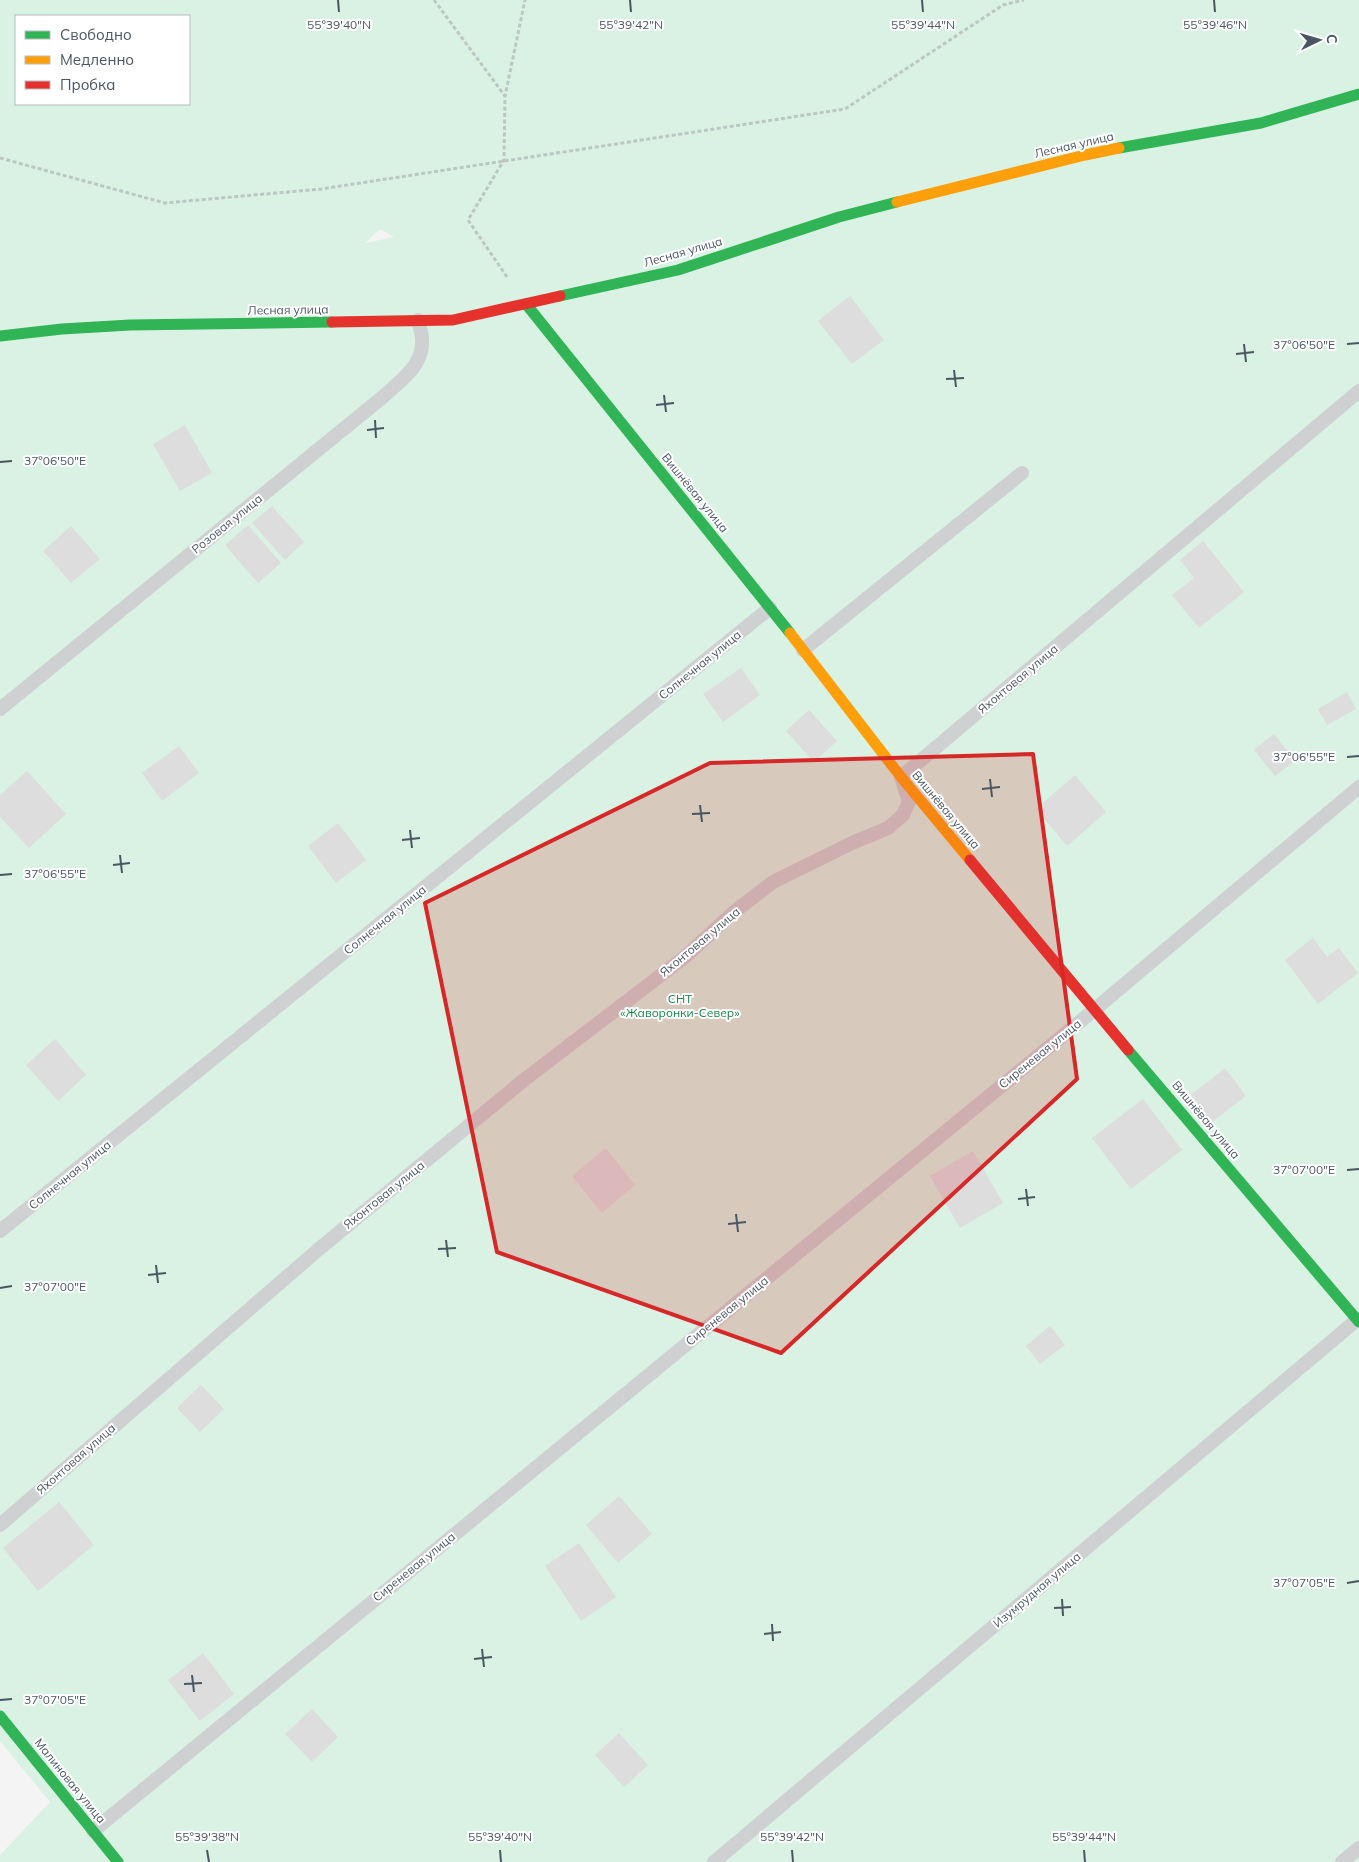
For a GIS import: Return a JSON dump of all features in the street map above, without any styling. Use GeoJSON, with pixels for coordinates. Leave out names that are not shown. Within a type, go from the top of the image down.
{"type":"FeatureCollection","features":[{"type":"Feature","properties":{"kind":"street","name":"Лесная улица"},"geometry":{"type":"LineString","coordinates":[[0,336],[62,329],[130,325],[453,320],[678,270],[848,215],[1085,156],[1161,140],[1261,124],[1359,94]]}},
{"type":"Feature","properties":{"kind":"street","name":"Вишнёвая улица"},"geometry":{"type":"LineString","coordinates":[[526,304],[770,608],[902,777],[1094,1010],[1358,1320]]}},
{"type":"Feature","properties":{"kind":"street","name":"Малиновая улица"},"geometry":{"type":"LineString","coordinates":[[0,1716],[118,1862]]}},
{"type":"Feature","properties":{"kind":"lane","name":"Розовая улица"},"geometry":{"type":"LineString","coordinates":[[0,709],[384,396],[410,372],[419,359],[422,344],[418,320]]}},
{"type":"Feature","properties":{"kind":"lane","name":"Яхонтовая улица"},"geometry":{"type":"LineString","coordinates":[[0,1525],[319,1249],[524,1080],[686,956],[742,906],[773,882],[852,843],[888,828],[903,815],[909,802],[902,777],[1359,390]]}},
{"type":"Feature","properties":{"kind":"lane"},"geometry":{"type":"LineString","coordinates":[[803,650],[1022,472]]}},
{"type":"Feature","properties":{"kind":"lane","name":"Солнечная улица"},"geometry":{"type":"LineString","coordinates":[[0,1231],[770,608]]}},
{"type":"Feature","properties":{"kind":"lane","name":"Сиреневая улица"},"geometry":{"type":"LineString","coordinates":[[92,1831],[1094,1010],[1359,787]]}},
{"type":"Feature","properties":{"kind":"lane","name":"Изумрудная улица"},"geometry":{"type":"LineString","coordinates":[[714,1862],[1358,1320]]}},
{"type":"Feature","properties":{"kind":"lane"},"geometry":{"type":"LineString","coordinates":[[1342,1862],[1359,1848]]}},
{"type":"Feature","properties":{"kind":"path"},"geometry":{"type":"LineString","coordinates":[[434,0],[505,96]]}},
{"type":"Feature","properties":{"kind":"path"},"geometry":{"type":"LineString","coordinates":[[525,0],[505,96],[504,160],[468,220],[526,304]]}},
{"type":"Feature","properties":{"kind":"path"},"geometry":{"type":"LineString","coordinates":[[0,158],[165,203],[321,189],[845,109],[1003,4],[1024,0]]}},
{"type":"Feature","properties":{"kind":"highlighted area"},"geometry":{"type":"Polygon","coordinates":[[[1033,754],[1077,1079],[781,1353],[497,1252],[425,903],[710,763],[1033,754]]]}},
{"type":"Feature","properties":{"kind":"green space","name":"СНТ «Жаворонки-Север»"},"geometry":{"type":"Polygon","coordinates":[[[0,0],[1359,0],[1359,1862],[0,1862],[0,1855],[50,1802],[0,1741],[0,0]],[[380,229],[366,243],[394,237],[380,229]]]}},
{"type":"Feature","properties":{"kind":"building"},"geometry":{"type":"Polygon","coordinates":[[[850,296],[884,340],[852,364],[818,321],[850,296]]]}},
{"type":"Feature","properties":{"kind":"building"},"geometry":{"type":"Polygon","coordinates":[[[185,425],[212,473],[180,491],[153,444],[185,425]]]}},
{"type":"Feature","properties":{"kind":"building"},"geometry":{"type":"Polygon","coordinates":[[[272,506],[304,542],[285,560],[252,523],[272,506]]]}},
{"type":"Feature","properties":{"kind":"building"},"geometry":{"type":"Polygon","coordinates":[[[248,525],[281,563],[258,583],[225,545],[248,525]]]}},
{"type":"Feature","properties":{"kind":"building"},"geometry":{"type":"Polygon","coordinates":[[[71,526],[100,559],[71,583],[43,551],[71,526]]]}},
{"type":"Feature","properties":{"kind":"building"},"geometry":{"type":"Polygon","coordinates":[[[1203,541],[1244,592],[1199,628],[1172,595],[1194,578],[1180,560],[1203,541]]]}},
{"type":"Feature","properties":{"kind":"building"},"geometry":{"type":"Polygon","coordinates":[[[741,668],[760,695],[723,722],[703,694],[741,668]]]}},
{"type":"Feature","properties":{"kind":"building"},"geometry":{"type":"Polygon","coordinates":[[[1347,692],[1356,709],[1327,725],[1318,709],[1347,692]]]}},
{"type":"Feature","properties":{"kind":"building"},"geometry":{"type":"Polygon","coordinates":[[[809,710],[837,741],[814,762],[786,731],[809,710]]]}},
{"type":"Feature","properties":{"kind":"building"},"geometry":{"type":"Polygon","coordinates":[[[1274,734],[1295,761],[1275,776],[1254,750],[1274,734]]]}},
{"type":"Feature","properties":{"kind":"building"},"geometry":{"type":"Polygon","coordinates":[[[179,746],[199,773],[162,801],[142,773],[179,746]]]}},
{"type":"Feature","properties":{"kind":"building"},"geometry":{"type":"Polygon","coordinates":[[[27,771],[66,814],[29,848],[0,817],[0,795],[27,771]]]}},
{"type":"Feature","properties":{"kind":"building"},"geometry":{"type":"Polygon","coordinates":[[[1075,775],[1106,812],[1067,846],[1036,809],[1075,775]]]}},
{"type":"Feature","properties":{"kind":"building"},"geometry":{"type":"Polygon","coordinates":[[[338,823],[366,860],[336,883],[308,846],[338,823]]]}},
{"type":"Feature","properties":{"kind":"building"},"geometry":{"type":"Polygon","coordinates":[[[1313,938],[1327,957],[1339,948],[1358,973],[1318,1004],[1285,960],[1313,938]]]}},
{"type":"Feature","properties":{"kind":"building"},"geometry":{"type":"Polygon","coordinates":[[[55,1039],[86,1075],[58,1101],[26,1065],[55,1039]]]}},
{"type":"Feature","properties":{"kind":"building"},"geometry":{"type":"Polygon","coordinates":[[[1225,1068],[1246,1096],[1212,1122],[1191,1095],[1225,1068]]]}},
{"type":"Feature","properties":{"kind":"building"},"geometry":{"type":"Polygon","coordinates":[[[1143,1099],[1182,1150],[1131,1189],[1092,1138],[1143,1099]]]}},
{"type":"Feature","properties":{"kind":"building"},"geometry":{"type":"Polygon","coordinates":[[[606,1148],[635,1185],[602,1213],[572,1176],[606,1148]]]}},
{"type":"Feature","properties":{"kind":"building"},"geometry":{"type":"Polygon","coordinates":[[[973,1151],[1003,1203],[960,1228],[930,1176],[973,1151]]]}},
{"type":"Feature","properties":{"kind":"building"},"geometry":{"type":"Polygon","coordinates":[[[1050,1326],[1065,1345],[1040,1364],[1026,1346],[1050,1326]]]}},
{"type":"Feature","properties":{"kind":"building"},"geometry":{"type":"Polygon","coordinates":[[[201,1385],[224,1409],[200,1432],[177,1408],[201,1385]]]}},
{"type":"Feature","properties":{"kind":"building"},"geometry":{"type":"Polygon","coordinates":[[[619,1496],[652,1534],[618,1563],[586,1525],[619,1496]]]}},
{"type":"Feature","properties":{"kind":"building"},"geometry":{"type":"Polygon","coordinates":[[[59,1502],[94,1545],[38,1591],[3,1548],[59,1502]]]}},
{"type":"Feature","properties":{"kind":"building"},"geometry":{"type":"Polygon","coordinates":[[[579,1543],[616,1597],[581,1621],[545,1566],[579,1543]]]}},
{"type":"Feature","properties":{"kind":"building"},"geometry":{"type":"Polygon","coordinates":[[[203,1653],[234,1694],[200,1721],[168,1680],[203,1653]]]}},
{"type":"Feature","properties":{"kind":"building"},"geometry":{"type":"Polygon","coordinates":[[[312,1709],[338,1737],[312,1762],[285,1734],[312,1709]]]}},
{"type":"Feature","properties":{"kind":"building"},"geometry":{"type":"Polygon","coordinates":[[[619,1733],[648,1765],[624,1787],[595,1755],[619,1733]]]}},
{"type":"Feature","properties":{"kind":"traffic: fast"},"geometry":{"type":"LineString","coordinates":[[1119,148],[1261,123],[1359,94]]}},
{"type":"Feature","properties":{"kind":"traffic: fast"},"geometry":{"type":"LineString","coordinates":[[560,296],[678,270],[839,217],[897,202]]}},
{"type":"Feature","properties":{"kind":"traffic: fast"},"geometry":{"type":"LineString","coordinates":[[526,304],[790,633]]}},
{"type":"Feature","properties":{"kind":"traffic: fast"},"geometry":{"type":"LineString","coordinates":[[0,336],[62,329],[130,325],[332,322]]}},
{"type":"Feature","properties":{"kind":"traffic: fast"},"geometry":{"type":"LineString","coordinates":[[1128,1050],[1359,1322]]}},
{"type":"Feature","properties":{"kind":"traffic: fast"},"geometry":{"type":"LineString","coordinates":[[0,1716],[118,1862]]}},
{"type":"Feature","properties":{"kind":"traffic: slow"},"geometry":{"type":"LineString","coordinates":[[897,202],[1119,148]]}},
{"type":"Feature","properties":{"kind":"traffic: slow"},"geometry":{"type":"LineString","coordinates":[[790,633],[901,777],[970,860]]}},
{"type":"Feature","properties":{"kind":"traffic: jam"},"geometry":{"type":"LineString","coordinates":[[332,322],[453,320],[560,296]]}},
{"type":"Feature","properties":{"kind":"traffic: jam"},"geometry":{"type":"LineString","coordinates":[[970,860],[1128,1050]]}}]}
